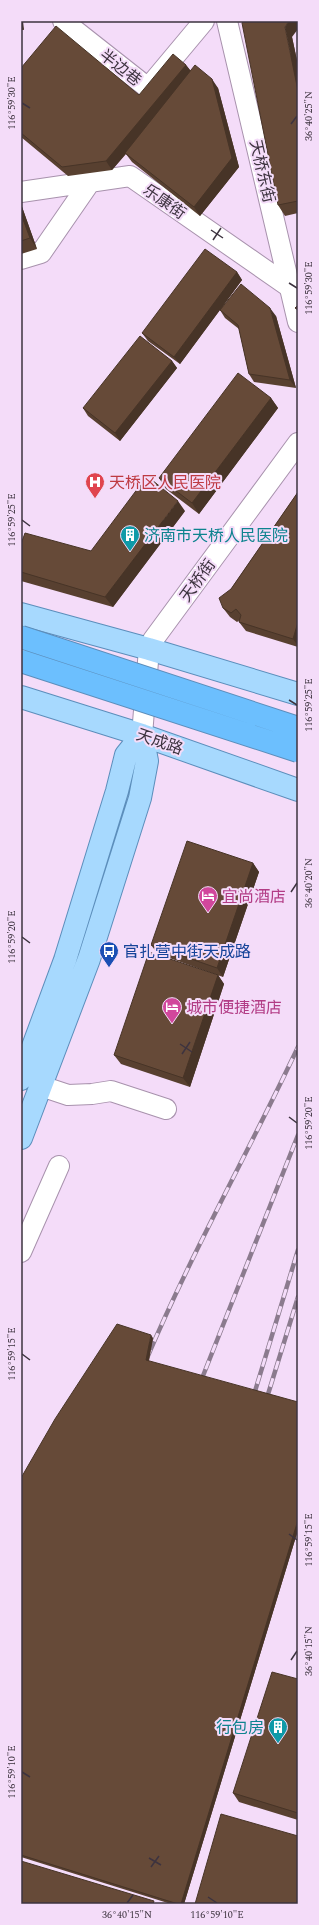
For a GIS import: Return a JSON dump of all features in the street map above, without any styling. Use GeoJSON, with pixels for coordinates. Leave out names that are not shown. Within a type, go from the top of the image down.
{"type":"FeatureCollection","features":[{"type":"Feature","properties":{"kind":"highway"},"geometry":{"type":"LineString","coordinates":[[21,637],[298,728]]}},
{"type":"Feature","properties":{"kind":"highway"},"geometry":{"type":"LineString","coordinates":[[21,661],[298,751]]}},
{"type":"Feature","properties":{"kind":"main road"},"geometry":{"type":"LineString","coordinates":[[21,614],[149,649],[298,694]]}},
{"type":"Feature","properties":{"kind":"main road","name":"天成路"},"geometry":{"type":"LineString","coordinates":[[21,697],[142,735],[298,790]]}},
{"type":"Feature","properties":{"kind":"main road"},"geometry":{"type":"LineString","coordinates":[[21,1138],[31,1083],[89,959],[140,798],[147,761],[142,735]]}},
{"type":"Feature","properties":{"kind":"street","name":"半边巷"},"geometry":{"type":"LineString","coordinates":[[63,21],[148,88],[204,21]]}},
{"type":"Feature","properties":{"kind":"street","name":"天桥东街"},"geometry":{"type":"LineString","coordinates":[[236,24],[233,42],[298,322]]}},
{"type":"Feature","properties":{"kind":"street","name":"乐康街"},"geometry":{"type":"LineString","coordinates":[[21,192],[130,176],[291,288]]}},
{"type":"Feature","properties":{"kind":"street"},"geometry":{"type":"LineString","coordinates":[[21,259],[41,253],[90,182]]}},
{"type":"Feature","properties":{"kind":"street"},"geometry":{"type":"LineString","coordinates":[[285,264],[298,248]]}},
{"type":"Feature","properties":{"kind":"street","name":"天桥街"},"geometry":{"type":"LineString","coordinates":[[142,735],[149,649],[153,640],[298,443]]}},
{"type":"Feature","properties":{"kind":"street"},"geometry":{"type":"LineString","coordinates":[[31,1083],[68,1095],[111,1092],[166,1109]]}},
{"type":"Feature","properties":{"kind":"street"},"geometry":{"type":"LineString","coordinates":[[21,1252],[59,1166]]}},
{"type":"Feature","properties":{"kind":"building"},"geometry":{"type":"Polygon","coordinates":[[[243,21],[289,21],[285,27],[298,91],[298,201],[278,205],[242,23],[243,21]]]}},
{"type":"Feature","properties":{"kind":"building"},"geometry":{"type":"Polygon","coordinates":[[[56,26],[139,95],[173,54],[186,65],[106,161],[62,167],[21,133],[21,68],[56,26]]]}},
{"type":"Feature","properties":{"kind":"building"},"geometry":{"type":"Polygon","coordinates":[[[195,65],[212,79],[232,158],[194,207],[125,153],[195,65]]]}},
{"type":"Feature","properties":{"kind":"building"},"geometry":{"type":"Polygon","coordinates":[[[21,214],[30,238],[21,241],[21,214]]]}},
{"type":"Feature","properties":{"kind":"building"},"geometry":{"type":"Polygon","coordinates":[[[205,249],[237,272],[174,357],[142,333],[205,249]]]}},
{"type":"Feature","properties":{"kind":"building"},"geometry":{"type":"Polygon","coordinates":[[[241,284],[270,308],[290,380],[249,374],[238,325],[220,310],[241,284]]]}},
{"type":"Feature","properties":{"kind":"building"},"geometry":{"type":"Polygon","coordinates":[[[140,336],[172,361],[115,433],[83,408],[140,336]]]}},
{"type":"Feature","properties":{"kind":"building"},"geometry":{"type":"Polygon","coordinates":[[[238,373],[271,398],[192,503],[159,478],[238,373]]]}},
{"type":"Feature","properties":{"kind":"building","name":"济南市天桥人民医院"},"geometry":{"type":"Polygon","coordinates":[[[147,476],[178,501],[105,597],[21,572],[21,544],[25,533],[91,551],[147,476]]]}},
{"type":"Feature","properties":{"kind":"building"},"geometry":{"type":"Polygon","coordinates":[[[298,492],[298,622],[293,639],[239,622],[241,615],[236,609],[231,613],[223,608],[219,598],[231,589],[298,492]]]}},
{"type":"Feature","properties":{"kind":"building","name":"宜尚酒店"},"geometry":{"type":"Polygon","coordinates":[[[187,841],[253,863],[217,968],[151,945],[187,841]]]}},
{"type":"Feature","properties":{"kind":"building","name":"城市便捷酒店"},"geometry":{"type":"Polygon","coordinates":[[[149,952],[218,975],[183,1078],[114,1055],[149,952]]]}},
{"type":"Feature","properties":{"kind":"building"},"geometry":{"type":"Polygon","coordinates":[[[117,1324],[151,1335],[146,1360],[298,1402],[298,1520],[181,1904],[21,1855],[21,1478],[55,1419],[117,1324]]]}},
{"type":"Feature","properties":{"kind":"building","name":"行包房"},"geometry":{"type":"Polygon","coordinates":[[[272,1672],[298,1679],[298,1813],[233,1793],[272,1672]]]}},
{"type":"Feature","properties":{"kind":"building"},"geometry":{"type":"Polygon","coordinates":[[[221,1814],[298,1836],[298,1904],[195,1904],[221,1814]]]}},
{"type":"Feature","properties":{"kind":"building"},"geometry":{"type":"Polygon","coordinates":[[[21,1861],[154,1901],[153,1904],[21,1904],[21,1861]]]}},
{"type":"Feature","properties":{"kind":"railway"},"geometry":{"type":"LineString","coordinates":[[147,1358],[164,1318],[298,1047]]}},
{"type":"Feature","properties":{"kind":"railway"},"geometry":{"type":"LineString","coordinates":[[199,1386],[298,1135]]}},
{"type":"Feature","properties":{"kind":"railway"},"geometry":{"type":"LineString","coordinates":[[252,1401],[298,1250]]}},
{"type":"Feature","properties":{"kind":"railway"},"geometry":{"type":"LineString","coordinates":[[265,1404],[298,1297]]}},
{"type":"Feature","properties":{"kind":"place","name":"天桥区人民医院"},"geometry":{"type":"Point","coordinates":[95,499]}},
{"type":"Feature","properties":{"kind":"place","name":"济南市天桥人民医院"},"geometry":{"type":"Point","coordinates":[130,552]}},
{"type":"Feature","properties":{"kind":"place","name":"宜尚酒店"},"geometry":{"type":"Point","coordinates":[208,913]}},
{"type":"Feature","properties":{"kind":"place","name":"官扎营中街天成路"},"geometry":{"type":"Point","coordinates":[109,968]}},
{"type":"Feature","properties":{"kind":"place","name":"城市便捷酒店"},"geometry":{"type":"Point","coordinates":[172,1024]}},
{"type":"Feature","properties":{"kind":"place","name":"行包房"},"geometry":{"type":"Point","coordinates":[278,1744]}}]}
